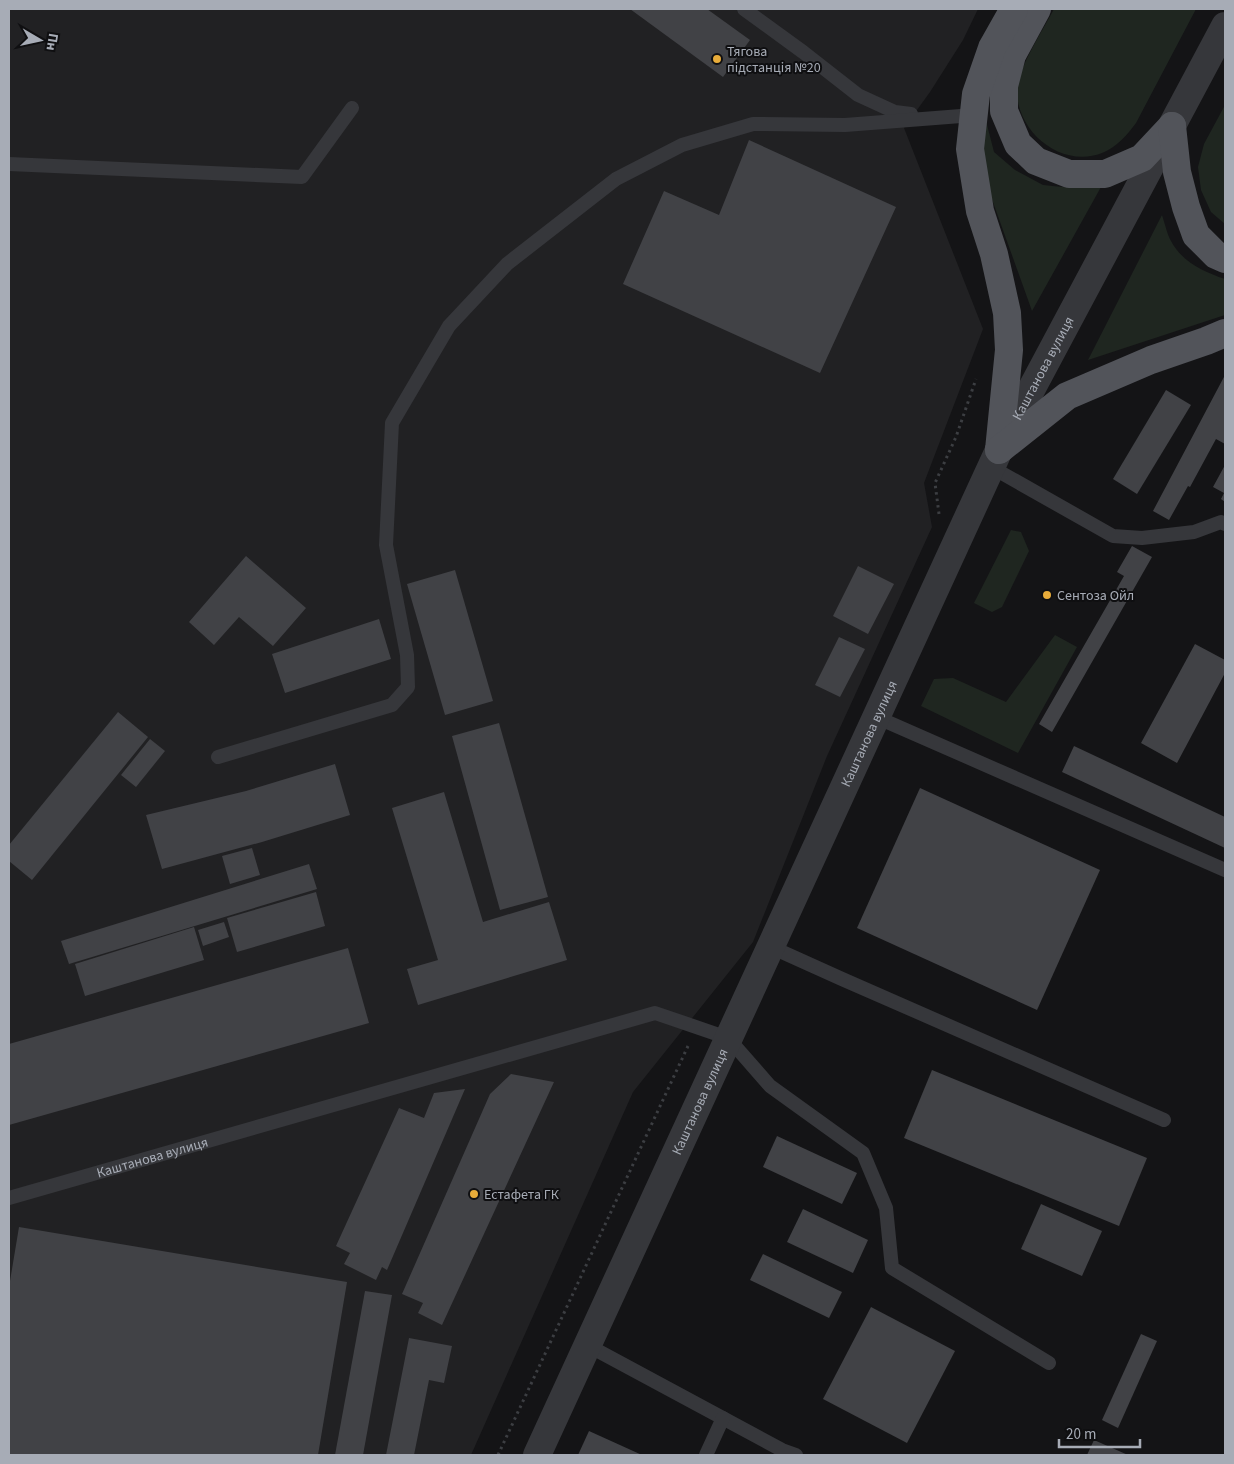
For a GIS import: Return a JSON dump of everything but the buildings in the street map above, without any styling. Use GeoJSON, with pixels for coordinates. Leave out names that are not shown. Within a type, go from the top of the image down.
{"type":"FeatureCollection","features":[{"type":"Feature","properties":{"kind":"main road"},"geometry":{"type":"LineString","coordinates":[[995,458],[1010,350],[1008,313],[994,254],[980,211],[970,149],[976,94],[992,48],[1014,9]]}},
{"type":"Feature","properties":{"kind":"main road"},"geometry":{"type":"LineString","coordinates":[[1037,9],[1012,55],[1004,86],[1004,111],[1018,144],[1036,161],[1069,174],[1105,174],[1142,158],[1172,126]]}},
{"type":"Feature","properties":{"kind":"main road"},"geometry":{"type":"LineString","coordinates":[[1172,126],[1178,172],[1186,207],[1196,235],[1216,255],[1225,259]]}},
{"type":"Feature","properties":{"kind":"main road"},"geometry":{"type":"LineString","coordinates":[[995,458],[1066,396],[1151,360],[1225,333]]}},
{"type":"Feature","properties":{"kind":"street","name":"Каштанова вулиця"},"geometry":{"type":"LineString","coordinates":[[537,1455],[995,458],[1225,26]]}},
{"type":"Feature","properties":{"kind":"lane"},"geometry":{"type":"LineString","coordinates":[[744,9],[858,95],[895,112],[942,116]]}},
{"type":"Feature","properties":{"kind":"lane"},"geometry":{"type":"LineString","coordinates":[[9,164],[302,177],[352,108]]}},
{"type":"Feature","properties":{"kind":"lane"},"geometry":{"type":"LineString","coordinates":[[218,757],[392,705],[408,687],[407,654],[386,545],[392,423],[449,326],[506,264],[616,179],[682,145],[753,124],[845,125],[974,115]]}},
{"type":"Feature","properties":{"kind":"lane"},"geometry":{"type":"LineString","coordinates":[[995,458],[1112,536],[1142,538],[1194,532],[1221,522],[1225,524]]}},
{"type":"Feature","properties":{"kind":"lane"},"geometry":{"type":"LineString","coordinates":[[876,717],[1225,870]]}},
{"type":"Feature","properties":{"kind":"lane"},"geometry":{"type":"LineString","coordinates":[[770,946],[1164,1120]]}},
{"type":"Feature","properties":{"kind":"lane","name":"Каштанова вулиця"},"geometry":{"type":"LineString","coordinates":[[9,1198],[655,1013],[728,1038]]}},
{"type":"Feature","properties":{"kind":"lane"},"geometry":{"type":"LineString","coordinates":[[728,1038],[770,1086],[863,1154],[886,1208],[892,1268],[1048,1363]]}},
{"type":"Feature","properties":{"kind":"lane"},"geometry":{"type":"LineString","coordinates":[[587,1345],[782,1450],[796,1455]]}},
{"type":"Feature","properties":{"kind":"lane"},"geometry":{"type":"LineString","coordinates":[[706,1455],[724,1418]]}},
{"type":"Feature","properties":{"kind":"shaded area"},"geometry":{"type":"Polygon","coordinates":[[[9,9],[978,9],[963,40],[930,92],[904,128],[983,329],[924,483],[932,527],[827,756],[753,942],[633,1092],[471,1455],[9,1455],[9,9]]]}},
{"type":"Feature","properties":{"kind":"shaded area"},"geometry":{"type":"Polygon","coordinates":[[[1054,9],[1196,9],[1136,123],[1117,144],[1102,153],[1086,157],[1071,156],[1043,143],[1032,132],[1018,104],[1017,88],[1022,69],[1054,9]]]}},
{"type":"Feature","properties":{"kind":"shaded area"},"geometry":{"type":"Polygon","coordinates":[[[1225,105],[1225,224],[1211,212],[1201,190],[1198,167],[1204,144],[1225,105]]]}},
{"type":"Feature","properties":{"kind":"shaded area"},"geometry":{"type":"Polygon","coordinates":[[[985,117],[994,152],[1015,170],[1043,185],[1072,188],[1101,187],[1032,311],[989,191],[982,151],[985,117]]]}},
{"type":"Feature","properties":{"kind":"shaded area"},"geometry":{"type":"Polygon","coordinates":[[[1162,215],[1170,238],[1181,255],[1194,265],[1225,279],[1225,315],[1088,360],[1162,215]]]}},
{"type":"Feature","properties":{"kind":"shaded area"},"geometry":{"type":"Polygon","coordinates":[[[1011,530],[1021,532],[1029,551],[1002,607],[992,612],[974,603],[1011,530]]]}},
{"type":"Feature","properties":{"kind":"shaded area"},"geometry":{"type":"Polygon","coordinates":[[[1055,635],[1077,647],[1018,753],[921,706],[934,679],[953,678],[1006,702],[1055,635]]]}},
{"type":"Feature","properties":{"kind":"place","name":"Тягова пiдстанцiя №20"},"geometry":{"type":"Point","coordinates":[717,59]}},
{"type":"Feature","properties":{"kind":"place","name":"Сентоза Ойл"},"geometry":{"type":"Point","coordinates":[1047,595]}},
{"type":"Feature","properties":{"kind":"place","name":"Естафета ГК"},"geometry":{"type":"Point","coordinates":[474,1194]}}]}
